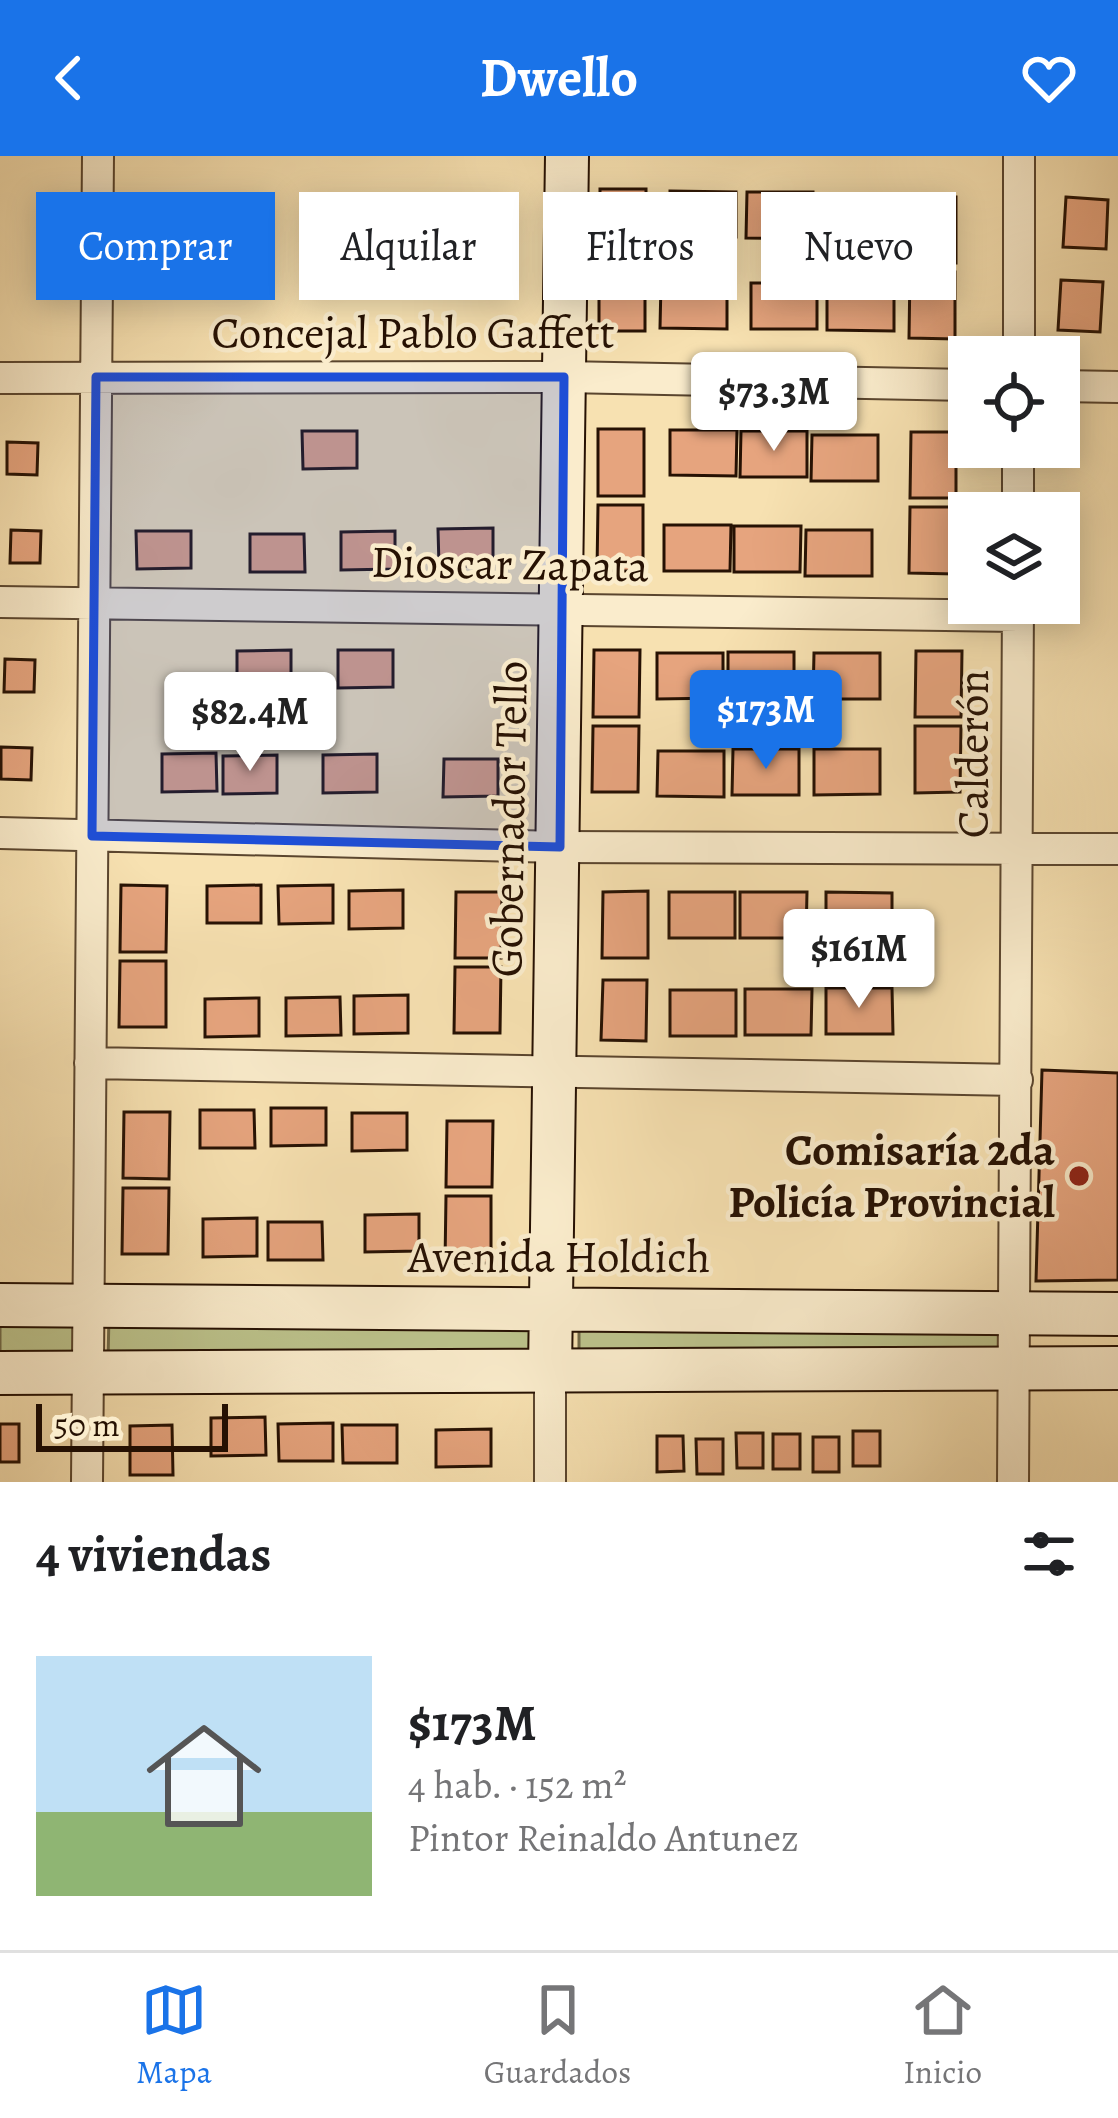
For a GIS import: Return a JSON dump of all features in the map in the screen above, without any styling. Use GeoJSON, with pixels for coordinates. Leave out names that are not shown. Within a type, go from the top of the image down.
{"type":"FeatureCollection","features":[{"type":"Feature","properties":{"kind":"street"},"geometry":{"type":"LineString","coordinates":[[87,1482],[98,156]]}},
{"type":"Feature","properties":{"kind":"street","name":"Gobernador Tello"},"geometry":{"type":"LineString","coordinates":[[550,1482],[567,156]]}},
{"type":"Feature","properties":{"kind":"street"},"geometry":{"type":"LineString","coordinates":[[1019,156],[1019,336]]}},
{"type":"Feature","properties":{"kind":"street","name":"Concejal Pablo Gaffett"},"geometry":{"type":"LineString","coordinates":[[0,378],[564,377],[948,386]]}},
{"type":"Feature","properties":{"kind":"street"},"geometry":{"type":"LineString","coordinates":[[1080,386],[1118,386]]}},
{"type":"Feature","properties":{"kind":"street","name":"Dioscar Zapata"},"geometry":{"type":"LineString","coordinates":[[0,602],[948,609]]}},
{"type":"Feature","properties":{"kind":"street","name":"Calderón"},"geometry":{"type":"LineString","coordinates":[[1013,1482],[1018,624]]}},
{"type":"Feature","properties":{"kind":"street"},"geometry":{"type":"LineString","coordinates":[[0,833],[560,847],[1118,849]]}},
{"type":"Feature","properties":{"kind":"street"},"geometry":{"type":"LineString","coordinates":[[90,1063],[1016,1080]]}},
{"type":"Feature","properties":{"kind":"street","name":"Avenida Holdich"},"geometry":{"type":"LineString","coordinates":[[0,1306],[1118,1314]]}},
{"type":"Feature","properties":{"kind":"street"},"geometry":{"type":"LineString","coordinates":[[0,1372],[1118,1368]]}},
{"type":"Feature","properties":{"kind":"highlighted area"},"geometry":{"type":"Polygon","coordinates":[[[96,377],[564,377],[560,847],[92,836],[96,377]]]}},
{"type":"Feature","properties":{"kind":"green space"},"geometry":{"type":"Polygon","coordinates":[[[109,1316],[531,1318],[531,1362],[108,1360],[109,1316]]]}},
{"type":"Feature","properties":{"kind":"green space"},"geometry":{"type":"Polygon","coordinates":[[[579,1316],[1001,1317],[1001,1362],[579,1360],[579,1316]]]}},
{"type":"Feature","properties":{"kind":"green space"},"geometry":{"type":"Polygon","coordinates":[[[0,1317],[75,1317],[75,1361],[0,1361],[0,1317]]]}},
{"type":"Feature","properties":{"kind":"building"},"geometry":{"type":"Polygon","coordinates":[[[600,189],[646,189],[646,192],[600,189]]]}},
{"type":"Feature","properties":{"kind":"building"},"geometry":{"type":"Polygon","coordinates":[[[747,192],[761,192],[761,238],[746,238],[747,192]]]}},
{"type":"Feature","properties":{"kind":"building"},"geometry":{"type":"Polygon","coordinates":[[[1066,197],[1108,200],[1106,249],[1063,247],[1066,197]]]}},
{"type":"Feature","properties":{"kind":"building"},"geometry":{"type":"Polygon","coordinates":[[[1061,280],[1103,282],[1100,332],[1058,330],[1061,280]]]}},
{"type":"Feature","properties":{"kind":"building"},"geometry":{"type":"Polygon","coordinates":[[[751,283],[761,283],[761,300],[817,300],[817,329],[751,329],[751,283]]]}},
{"type":"Feature","properties":{"kind":"building"},"geometry":{"type":"Polygon","coordinates":[[[599,300],[645,300],[645,331],[599,331],[599,300]]]}},
{"type":"Feature","properties":{"kind":"building"},"geometry":{"type":"Polygon","coordinates":[[[661,300],[727,300],[727,329],[660,328],[661,300]]]}},
{"type":"Feature","properties":{"kind":"building"},"geometry":{"type":"Polygon","coordinates":[[[827,300],[894,300],[894,331],[827,330],[827,300]]]}},
{"type":"Feature","properties":{"kind":"building"},"geometry":{"type":"Polygon","coordinates":[[[910,300],[955,300],[955,336],[909,338],[910,300]]]}},
{"type":"Feature","properties":{"kind":"building"},"geometry":{"type":"Polygon","coordinates":[[[598,429],[644,429],[644,496],[598,496],[598,429]]]}},
{"type":"Feature","properties":{"kind":"building"},"geometry":{"type":"Polygon","coordinates":[[[670,430],[737,430],[736,476],[670,475],[670,430]]]}},
{"type":"Feature","properties":{"kind":"building"},"geometry":{"type":"Polygon","coordinates":[[[302,431],[357,431],[357,468],[303,469],[302,431]]]}},
{"type":"Feature","properties":{"kind":"building"},"geometry":{"type":"Polygon","coordinates":[[[741,431],[807,431],[807,477],[740,477],[741,431]]]}},
{"type":"Feature","properties":{"kind":"building"},"geometry":{"type":"Polygon","coordinates":[[[911,432],[948,432],[948,468],[956,468],[956,492],[948,492],[948,498],[910,498],[911,432]]]}},
{"type":"Feature","properties":{"kind":"building"},"geometry":{"type":"Polygon","coordinates":[[[812,435],[878,435],[878,481],[811,481],[812,435]]]}},
{"type":"Feature","properties":{"kind":"building"},"geometry":{"type":"Polygon","coordinates":[[[7,442],[38,443],[37,475],[7,474],[7,442]]]}},
{"type":"Feature","properties":{"kind":"building"},"geometry":{"type":"Polygon","coordinates":[[[598,505],[643,505],[643,571],[597,571],[598,505]]]}},
{"type":"Feature","properties":{"kind":"building"},"geometry":{"type":"Polygon","coordinates":[[[910,507],[948,507],[948,574],[909,573],[910,507]]]}},
{"type":"Feature","properties":{"kind":"building"},"geometry":{"type":"Polygon","coordinates":[[[664,525],[731,525],[730,571],[664,571],[664,525]]]}},
{"type":"Feature","properties":{"kind":"building"},"geometry":{"type":"Polygon","coordinates":[[[734,526],[801,526],[800,572],[734,572],[734,526]]]}},
{"type":"Feature","properties":{"kind":"building"},"geometry":{"type":"Polygon","coordinates":[[[493,528],[493,566],[439,566],[438,529],[493,528]]]}},
{"type":"Feature","properties":{"kind":"building"},"geometry":{"type":"Polygon","coordinates":[[[11,530],[41,531],[40,563],[10,563],[11,530]]]}},
{"type":"Feature","properties":{"kind":"building"},"geometry":{"type":"Polygon","coordinates":[[[806,530],[872,530],[872,576],[805,576],[806,530]]]}},
{"type":"Feature","properties":{"kind":"building"},"geometry":{"type":"Polygon","coordinates":[[[136,531],[191,531],[191,568],[137,569],[136,531]]]}},
{"type":"Feature","properties":{"kind":"building"},"geometry":{"type":"Polygon","coordinates":[[[395,531],[395,569],[341,570],[341,532],[395,531]]]}},
{"type":"Feature","properties":{"kind":"building"},"geometry":{"type":"Polygon","coordinates":[[[250,534],[304,534],[305,572],[250,572],[250,534]]]}},
{"type":"Feature","properties":{"kind":"building"},"geometry":{"type":"Polygon","coordinates":[[[291,650],[291,688],[237,689],[237,651],[291,650]]]}},
{"type":"Feature","properties":{"kind":"building"},"geometry":{"type":"Polygon","coordinates":[[[338,650],[393,650],[393,687],[338,688],[338,650]]]}},
{"type":"Feature","properties":{"kind":"building"},"geometry":{"type":"Polygon","coordinates":[[[594,650],[640,650],[639,717],[593,717],[594,650]]]}},
{"type":"Feature","properties":{"kind":"building"},"geometry":{"type":"Polygon","coordinates":[[[916,651],[962,651],[961,717],[915,717],[916,651]]]}},
{"type":"Feature","properties":{"kind":"building"},"geometry":{"type":"Polygon","coordinates":[[[728,652],[794,652],[794,698],[728,698],[728,652]]]}},
{"type":"Feature","properties":{"kind":"building"},"geometry":{"type":"Polygon","coordinates":[[[657,653],[723,653],[723,698],[657,699],[657,653]]]}},
{"type":"Feature","properties":{"kind":"building"},"geometry":{"type":"Polygon","coordinates":[[[814,653],[880,653],[880,699],[813,699],[814,653]]]}},
{"type":"Feature","properties":{"kind":"building"},"geometry":{"type":"Polygon","coordinates":[[[5,659],[35,660],[34,692],[4,692],[5,659]]]}},
{"type":"Feature","properties":{"kind":"building"},"geometry":{"type":"Polygon","coordinates":[[[593,726],[639,726],[638,792],[592,792],[593,726]]]}},
{"type":"Feature","properties":{"kind":"building"},"geometry":{"type":"Polygon","coordinates":[[[915,726],[961,726],[960,792],[915,793],[915,726]]]}},
{"type":"Feature","properties":{"kind":"building"},"geometry":{"type":"Polygon","coordinates":[[[1,747],[32,748],[31,780],[1,779],[1,747]]]}},
{"type":"Feature","properties":{"kind":"building"},"geometry":{"type":"Polygon","coordinates":[[[733,749],[799,749],[799,795],[732,795],[733,749]]]}},
{"type":"Feature","properties":{"kind":"building"},"geometry":{"type":"Polygon","coordinates":[[[814,749],[880,749],[880,794],[814,795],[814,749]]]}},
{"type":"Feature","properties":{"kind":"building"},"geometry":{"type":"Polygon","coordinates":[[[658,751],[724,751],[724,797],[657,796],[658,751]]]}},
{"type":"Feature","properties":{"kind":"building"},"geometry":{"type":"Polygon","coordinates":[[[216,753],[217,791],[162,792],[162,754],[216,753]]]}},
{"type":"Feature","properties":{"kind":"building"},"geometry":{"type":"Polygon","coordinates":[[[377,754],[377,792],[323,793],[323,755],[377,754]]]}},
{"type":"Feature","properties":{"kind":"building"},"geometry":{"type":"Polygon","coordinates":[[[277,755],[277,793],[223,794],[223,756],[277,755]]]}},
{"type":"Feature","properties":{"kind":"building"},"geometry":{"type":"Polygon","coordinates":[[[444,759],[498,759],[498,796],[443,797],[444,759]]]}},
{"type":"Feature","properties":{"kind":"building"},"geometry":{"type":"Polygon","coordinates":[[[121,885],[167,886],[166,952],[120,952],[121,885]]]}},
{"type":"Feature","properties":{"kind":"building"},"geometry":{"type":"Polygon","coordinates":[[[261,885],[261,923],[207,923],[207,886],[261,885]]]}},
{"type":"Feature","properties":{"kind":"building"},"geometry":{"type":"Polygon","coordinates":[[[333,885],[333,923],[279,924],[278,886],[333,885]]]}},
{"type":"Feature","properties":{"kind":"building"},"geometry":{"type":"Polygon","coordinates":[[[403,890],[403,928],[349,929],[349,891],[403,890]]]}},
{"type":"Feature","properties":{"kind":"building"},"geometry":{"type":"Polygon","coordinates":[[[648,891],[648,958],[602,958],[603,892],[648,891]]]}},
{"type":"Feature","properties":{"kind":"building"},"geometry":{"type":"Polygon","coordinates":[[[456,892],[502,892],[501,958],[455,958],[456,892]]]}},
{"type":"Feature","properties":{"kind":"building"},"geometry":{"type":"Polygon","coordinates":[[[669,892],[735,892],[735,938],[669,938],[669,892]]]}},
{"type":"Feature","properties":{"kind":"building"},"geometry":{"type":"Polygon","coordinates":[[[740,892],[807,892],[806,938],[740,938],[740,892]]]}},
{"type":"Feature","properties":{"kind":"building"},"geometry":{"type":"Polygon","coordinates":[[[826,892],[892,893],[892,938],[826,938],[826,892]]]}},
{"type":"Feature","properties":{"kind":"building"},"geometry":{"type":"Polygon","coordinates":[[[120,961],[166,961],[166,1027],[119,1027],[120,961]]]}},
{"type":"Feature","properties":{"kind":"building"},"geometry":{"type":"Polygon","coordinates":[[[455,967],[501,967],[500,1033],[454,1033],[455,967]]]}},
{"type":"Feature","properties":{"kind":"building"},"geometry":{"type":"Polygon","coordinates":[[[603,980],[647,980],[646,1041],[601,1040],[603,980]]]}},
{"type":"Feature","properties":{"kind":"building"},"geometry":{"type":"Polygon","coordinates":[[[826,988],[892,988],[893,1034],[826,1034],[826,988]]]}},
{"type":"Feature","properties":{"kind":"building"},"geometry":{"type":"Polygon","coordinates":[[[745,989],[812,989],[811,1035],[745,1035],[745,989]]]}},
{"type":"Feature","properties":{"kind":"building"},"geometry":{"type":"Polygon","coordinates":[[[670,990],[736,990],[736,1036],[670,1036],[670,990]]]}},
{"type":"Feature","properties":{"kind":"building"},"geometry":{"type":"Polygon","coordinates":[[[408,995],[408,1033],[354,1034],[354,996],[408,995]]]}},
{"type":"Feature","properties":{"kind":"building"},"geometry":{"type":"Polygon","coordinates":[[[340,997],[341,1035],[286,1036],[286,998],[340,997]]]}},
{"type":"Feature","properties":{"kind":"building"},"geometry":{"type":"Polygon","coordinates":[[[259,998],[259,1036],[205,1037],[205,999],[259,998]]]}},
{"type":"Feature","properties":{"kind":"building","name":"Comisaría 2da Policía Provincial"},"geometry":{"type":"Polygon","coordinates":[[[1042,1070],[1118,1073],[1118,1280],[1036,1281],[1042,1070]]]}},
{"type":"Feature","properties":{"kind":"building"},"geometry":{"type":"Polygon","coordinates":[[[271,1108],[326,1108],[326,1145],[271,1146],[271,1108]]]}},
{"type":"Feature","properties":{"kind":"building"},"geometry":{"type":"Polygon","coordinates":[[[200,1110],[254,1110],[255,1148],[200,1148],[200,1110]]]}},
{"type":"Feature","properties":{"kind":"building"},"geometry":{"type":"Polygon","coordinates":[[[124,1112],[170,1112],[169,1179],[123,1178],[124,1112]]]}},
{"type":"Feature","properties":{"kind":"building"},"geometry":{"type":"Polygon","coordinates":[[[352,1113],[407,1113],[407,1150],[352,1151],[352,1113]]]}},
{"type":"Feature","properties":{"kind":"building"},"geometry":{"type":"Polygon","coordinates":[[[447,1121],[493,1121],[492,1187],[446,1187],[447,1121]]]}},
{"type":"Feature","properties":{"kind":"building"},"geometry":{"type":"Polygon","coordinates":[[[123,1188],[169,1188],[168,1254],[122,1254],[123,1188]]]}},
{"type":"Feature","properties":{"kind":"building"},"geometry":{"type":"Polygon","coordinates":[[[446,1196],[491,1196],[491,1263],[445,1263],[446,1196]]]}},
{"type":"Feature","properties":{"kind":"building"},"geometry":{"type":"Polygon","coordinates":[[[419,1214],[419,1251],[365,1252],[365,1215],[419,1214]]]}},
{"type":"Feature","properties":{"kind":"building"},"geometry":{"type":"Polygon","coordinates":[[[257,1218],[257,1256],[203,1257],[203,1219],[257,1218]]]}},
{"type":"Feature","properties":{"kind":"building"},"geometry":{"type":"Polygon","coordinates":[[[268,1222],[322,1222],[323,1260],[268,1260],[268,1222]]]}},
{"type":"Feature","properties":{"kind":"building"},"geometry":{"type":"Polygon","coordinates":[[[265,1417],[266,1455],[211,1456],[211,1418],[265,1417]]]}},
{"type":"Feature","properties":{"kind":"building"},"geometry":{"type":"Polygon","coordinates":[[[333,1423],[333,1461],[279,1461],[278,1424],[333,1423]]]}},
{"type":"Feature","properties":{"kind":"building"},"geometry":{"type":"Polygon","coordinates":[[[0,1424],[19,1424],[19,1462],[0,1462],[0,1424]]]}},
{"type":"Feature","properties":{"kind":"building"},"geometry":{"type":"Polygon","coordinates":[[[172,1425],[173,1475],[130,1475],[130,1426],[172,1425]]]}},
{"type":"Feature","properties":{"kind":"building"},"geometry":{"type":"Polygon","coordinates":[[[342,1425],[397,1425],[397,1463],[343,1463],[342,1425]]]}},
{"type":"Feature","properties":{"kind":"building"},"geometry":{"type":"Polygon","coordinates":[[[491,1429],[491,1466],[436,1467],[436,1430],[491,1429]]]}},
{"type":"Feature","properties":{"kind":"building"},"geometry":{"type":"Polygon","coordinates":[[[853,1431],[880,1431],[880,1466],[853,1466],[853,1431]]]}},
{"type":"Feature","properties":{"kind":"building"},"geometry":{"type":"Polygon","coordinates":[[[736,1433],[763,1433],[763,1468],[737,1468],[736,1433]]]}},
{"type":"Feature","properties":{"kind":"building"},"geometry":{"type":"Polygon","coordinates":[[[773,1434],[800,1434],[800,1469],[773,1469],[773,1434]]]}},
{"type":"Feature","properties":{"kind":"building"},"geometry":{"type":"Polygon","coordinates":[[[657,1436],[683,1436],[684,1471],[657,1472],[657,1436]]]}},
{"type":"Feature","properties":{"kind":"building"},"geometry":{"type":"Polygon","coordinates":[[[813,1437],[839,1437],[839,1472],[813,1472],[813,1437]]]}},
{"type":"Feature","properties":{"kind":"building"},"geometry":{"type":"Polygon","coordinates":[[[696,1439],[723,1439],[723,1474],[697,1474],[696,1439]]]}},
{"type":"Feature","properties":{"kind":"place","name":"Comisaría 2da Policía Provincial"},"geometry":{"type":"Point","coordinates":[1079,1176]}}]}
